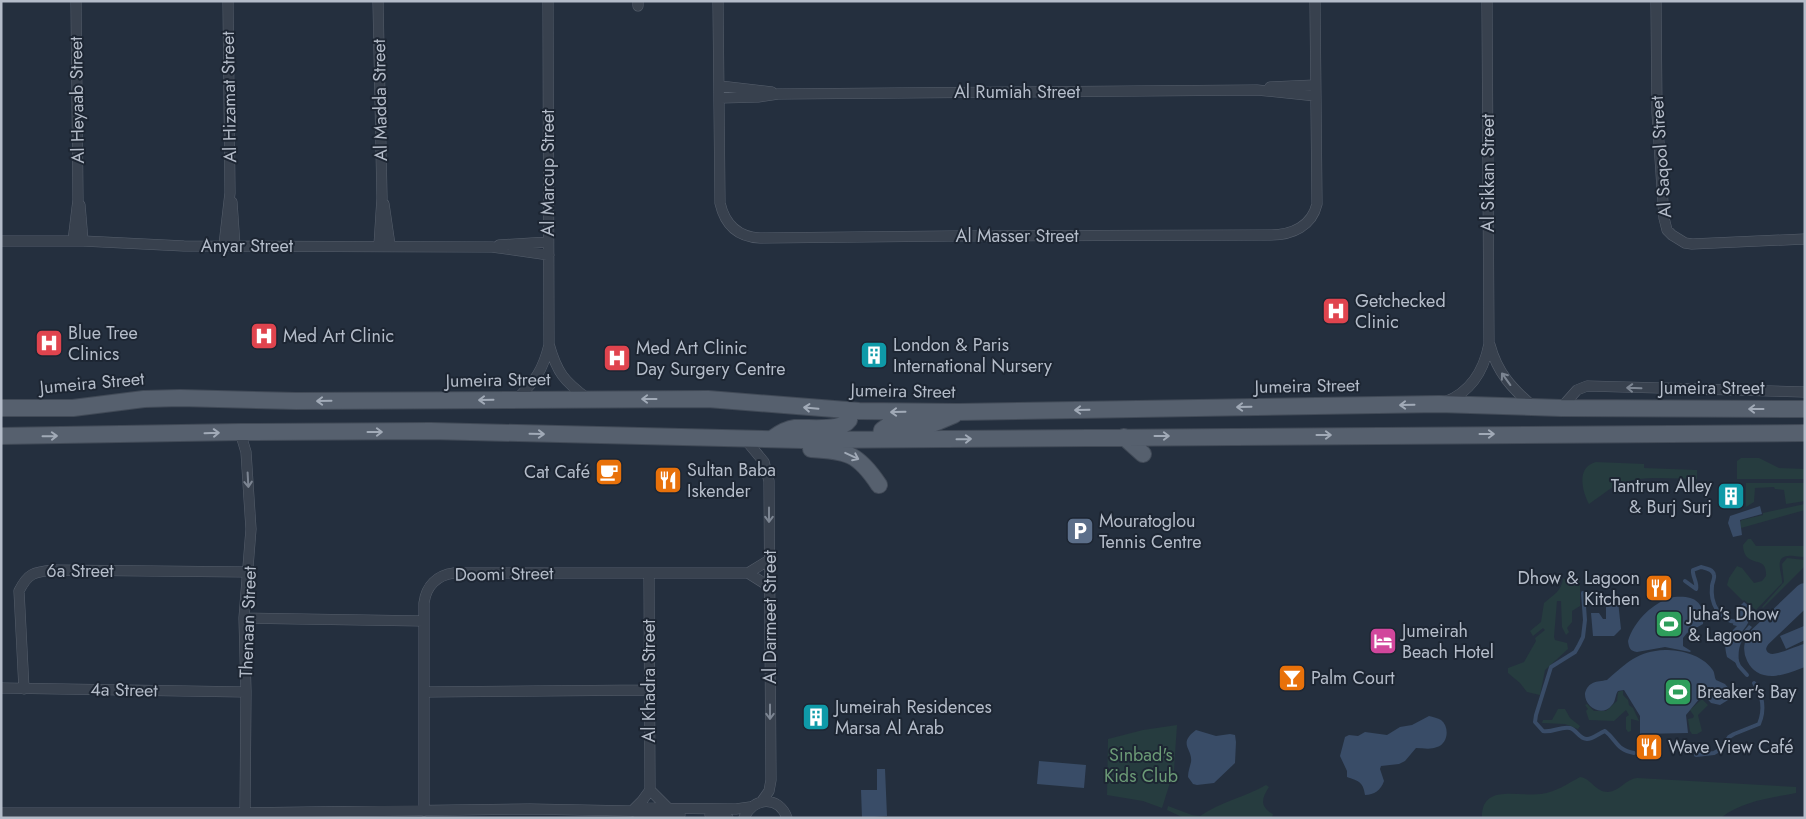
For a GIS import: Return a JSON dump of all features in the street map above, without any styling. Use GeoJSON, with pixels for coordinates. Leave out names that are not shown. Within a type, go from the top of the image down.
{"type":"FeatureCollection","features":[{"type":"Feature","properties":{"kind":"main road","name":"Jumeira Street"},"geometry":{"type":"LineString","coordinates":[[1,408],[73,408],[144,399],[180,398],[296,401],[708,399],[850,411],[958,412],[1439,404],[1560,408],[1805,409]]}},
{"type":"Feature","properties":{"kind":"main road"},"geometry":{"type":"LineString","coordinates":[[771,440],[783,432],[795,428],[842,427],[849,420],[850,411]]}},
{"type":"Feature","properties":{"kind":"main road"},"geometry":{"type":"LineString","coordinates":[[880,439],[882,430],[889,425],[935,423],[958,412]]}},
{"type":"Feature","properties":{"kind":"main road"},"geometry":{"type":"LineString","coordinates":[[1,436],[240,432],[431,432],[771,440],[1805,433]]}},
{"type":"Feature","properties":{"kind":"main road"},"geometry":{"type":"LineString","coordinates":[[1124,437],[1143,454]]}},
{"type":"Feature","properties":{"kind":"main road"},"geometry":{"type":"LineString","coordinates":[[771,440],[788,447],[848,454],[862,462],[879,485]]}},
{"type":"Feature","properties":{"kind":"street","name":"Al Heyaab Street"},"geometry":{"type":"LineString","coordinates":[[76,1],[78,200],[81,213],[78,241]]}},
{"type":"Feature","properties":{"kind":"street","name":"Al Hizamat Street"},"geometry":{"type":"LineString","coordinates":[[224,245],[230,194],[228,1]]}},
{"type":"Feature","properties":{"kind":"street","name":"Al Madda Street"},"geometry":{"type":"LineString","coordinates":[[378,1],[382,198],[379,246]]}},
{"type":"Feature","properties":{"kind":"street","name":"Al Marcup Street"},"geometry":{"type":"LineString","coordinates":[[517,399],[538,375],[545,360],[549,344],[548,1]]}},
{"type":"Feature","properties":{"kind":"street","name":"Al Masser Street"},"geometry":{"type":"LineString","coordinates":[[718,1],[720,196],[722,210],[728,223],[734,230],[742,235],[760,238],[1285,234],[1298,229],[1309,221],[1316,211],[1317,204],[1315,1]]}},
{"type":"Feature","properties":{"kind":"street","name":"Al Sikkan Street"},"geometry":{"type":"LineString","coordinates":[[1439,404],[1452,399],[1474,382],[1487,357],[1489,344],[1487,1]]}},
{"type":"Feature","properties":{"kind":"street","name":"Al Saqool Street"},"geometry":{"type":"LineString","coordinates":[[1656,1],[1657,113],[1663,212],[1667,230],[1678,240],[1692,244],[1805,239]]}},
{"type":"Feature","properties":{"kind":"street","name":"Al Rumiah Street"},"geometry":{"type":"LineString","coordinates":[[720,86],[778,94]]}},
{"type":"Feature","properties":{"kind":"street","name":"Al Rumiah Street"},"geometry":{"type":"LineString","coordinates":[[720,98],[758,97],[778,94],[1257,90],[1270,87],[1316,90]]}},
{"type":"Feature","properties":{"kind":"street","name":"Al Hizamat Street"},"geometry":{"type":"LineString","coordinates":[[230,194],[234,213],[235,246]]}},
{"type":"Feature","properties":{"kind":"street","name":"Al Madda Street"},"geometry":{"type":"LineString","coordinates":[[382,198],[387,218],[390,246]]}},
{"type":"Feature","properties":{"kind":"street","name":"Anyar Street"},"geometry":{"type":"LineString","coordinates":[[1,241],[78,241],[184,246],[493,247],[549,255]]}},
{"type":"Feature","properties":{"kind":"street","name":"Anyar Street"},"geometry":{"type":"LineString","coordinates":[[493,247],[506,244],[548,242]]}},
{"type":"Feature","properties":{"kind":"street","name":"Al Marcup Street"},"geometry":{"type":"LineString","coordinates":[[549,344],[560,374],[570,386],[588,399]]}},
{"type":"Feature","properties":{"kind":"street","name":"Al Sikkan Street"},"geometry":{"type":"LineString","coordinates":[[1489,344],[1498,368],[1505,379],[1534,407]]}},
{"type":"Feature","properties":{"kind":"street"},"geometry":{"type":"LineString","coordinates":[[1560,408],[1576,390],[1587,386],[1805,392]]}},
{"type":"Feature","properties":{"kind":"street","name":"Thenaan Street"},"geometry":{"type":"LineString","coordinates":[[240,432],[247,458],[251,529],[244,618],[246,692],[245,813]]}},
{"type":"Feature","properties":{"kind":"street","name":"Al Darmeet Street"},"geometry":{"type":"LineString","coordinates":[[745,439],[764,462],[768,475],[771,780],[769,791],[762,802]]}},
{"type":"Feature","properties":{"kind":"street"},"geometry":{"type":"LineString","coordinates":[[769,560],[748,573],[770,587]]}},
{"type":"Feature","properties":{"kind":"street","name":"6a Street"},"geometry":{"type":"LineString","coordinates":[[24,689],[19,591],[23,582],[34,572],[53,570],[248,572]]}},
{"type":"Feature","properties":{"kind":"street","name":"Al Khadra Street"},"geometry":{"type":"LineString","coordinates":[[648,573],[650,790]]}},
{"type":"Feature","properties":{"kind":"street","name":"Doomi Street"},"geometry":{"type":"LineString","coordinates":[[424,811],[424,603],[427,591],[435,580],[447,574],[748,573]]}},
{"type":"Feature","properties":{"kind":"street"},"geometry":{"type":"LineString","coordinates":[[244,618],[424,621]]}},
{"type":"Feature","properties":{"kind":"street","name":"4a Street"},"geometry":{"type":"LineString","coordinates":[[1,688],[246,692]]}},
{"type":"Feature","properties":{"kind":"street"},"geometry":{"type":"LineString","coordinates":[[424,692],[649,690]]}},
{"type":"Feature","properties":{"kind":"street"},"geometry":{"type":"LineString","coordinates":[[632,811],[650,790],[668,808]]}},
{"type":"Feature","properties":{"kind":"street"},"geometry":{"type":"LineString","coordinates":[[1,813],[245,813],[530,809],[632,811],[642,808],[736,809],[750,807],[762,802],[776,804],[787,818]]}},
{"type":"Feature","properties":{"kind":"street"},"geometry":{"type":"LineString","coordinates":[[744,818],[750,807]]}},
{"type":"Feature","properties":{"kind":"street"},"geometry":{"type":"LineString","coordinates":[[632,811],[645,816],[712,815],[728,818]]}},
{"type":"Feature","properties":{"kind":"green space"},"geometry":{"type":"Polygon","coordinates":[[[1741,458],[1759,458],[1779,468],[1805,469],[1805,479],[1737,479],[1737,461],[1741,458]]]}},
{"type":"Feature","properties":{"kind":"green space"},"geometry":{"type":"Polygon","coordinates":[[[1596,462],[1644,464],[1644,468],[1697,470],[1697,479],[1655,478],[1624,482],[1608,490],[1589,504],[1584,493],[1583,474],[1585,469],[1596,462]]]}},
{"type":"Feature","properties":{"kind":"green space"},"geometry":{"type":"Polygon","coordinates":[[[1746,483],[1805,483],[1805,501],[1786,504],[1784,490],[1775,489],[1774,487],[1755,488],[1754,502],[1746,507],[1746,483]]]}},
{"type":"Feature","properties":{"kind":"green space"},"geometry":{"type":"Polygon","coordinates":[[[1805,504],[1805,510],[1741,528],[1740,522],[1742,520],[1763,515],[1763,513],[1805,504]]]}},
{"type":"Feature","properties":{"kind":"green space"},"geometry":{"type":"Polygon","coordinates":[[[1748,539],[1751,539],[1756,546],[1805,546],[1804,557],[1783,557],[1780,563],[1782,583],[1756,610],[1743,601],[1727,585],[1737,566],[1742,568],[1754,583],[1762,581],[1766,576],[1763,564],[1750,559],[1745,554],[1743,545],[1748,539]]]}},
{"type":"Feature","properties":{"kind":"green space"},"geometry":{"type":"Polygon","coordinates":[[[1787,558],[1805,560],[1805,566],[1763,608],[1784,582],[1782,564],[1787,558]]]}},
{"type":"Feature","properties":{"kind":"green space"},"geometry":{"type":"Polygon","coordinates":[[[1563,578],[1568,582],[1580,581],[1580,606],[1572,611],[1572,622],[1567,628],[1569,632],[1566,635],[1562,627],[1561,601],[1557,601],[1554,637],[1555,640],[1567,643],[1568,649],[1545,670],[1540,695],[1527,692],[1508,673],[1508,668],[1524,662],[1536,641],[1535,638],[1545,630],[1543,628],[1533,636],[1530,631],[1541,622],[1544,603],[1559,590],[1563,578]]]}},
{"type":"Feature","properties":{"kind":"green space"},"geometry":{"type":"Polygon","coordinates":[[[1623,691],[1623,695],[1633,708],[1639,721],[1631,719],[1631,731],[1628,732],[1626,729],[1626,717],[1629,715],[1626,710],[1614,721],[1589,720],[1586,711],[1588,709],[1585,705],[1587,704],[1594,711],[1606,711],[1617,701],[1618,692],[1623,691]]]}},
{"type":"Feature","properties":{"kind":"green space"},"geometry":{"type":"Polygon","coordinates":[[[1702,699],[1708,705],[1698,715],[1702,731],[1692,734],[1688,719],[1694,716],[1690,710],[1702,699]]]}},
{"type":"Feature","properties":{"kind":"green space"},"geometry":{"type":"Polygon","coordinates":[[[1558,709],[1565,709],[1570,718],[1580,726],[1578,729],[1565,724],[1542,723],[1543,720],[1552,720],[1558,709]]]}},
{"type":"Feature","properties":{"kind":"green space","name":"Sinbad's Kids Club"},"geometry":{"type":"Polygon","coordinates":[[[1177,725],[1174,770],[1162,808],[1143,801],[1107,795],[1108,739],[1143,730],[1177,725]]]}},
{"type":"Feature","properties":{"kind":"green space"},"geometry":{"type":"Polygon","coordinates":[[[1580,777],[1600,790],[1608,792],[1616,790],[1630,780],[1637,778],[1796,787],[1796,793],[1747,804],[1721,818],[1482,818],[1483,807],[1494,796],[1502,794],[1546,793],[1580,777]]]}},
{"type":"Feature","properties":{"kind":"green space"},"geometry":{"type":"Polygon","coordinates":[[[1266,785],[1269,787],[1264,795],[1263,802],[1266,809],[1273,814],[1272,818],[1184,818],[1167,810],[1168,806],[1200,816],[1266,785]]]}},
{"type":"Feature","properties":{"kind":"water"},"geometry":{"type":"Polygon","coordinates":[[[1760,506],[1762,514],[1740,520],[1742,535],[1733,537],[1728,523],[1730,516],[1760,506]]]}},
{"type":"Feature","properties":{"kind":"water","name":"Juha’s Dhow & Lagoon"},"geometry":{"type":"Polygon","coordinates":[[[1674,597],[1693,599],[1700,605],[1702,610],[1703,624],[1687,633],[1683,638],[1683,646],[1691,651],[1665,647],[1637,652],[1631,650],[1628,641],[1640,619],[1652,607],[1674,597]]]}},
{"type":"Feature","properties":{"kind":"water"},"geometry":{"type":"Polygon","coordinates":[[[1606,601],[1618,601],[1621,629],[1614,636],[1593,636],[1591,613],[1599,613],[1603,619],[1606,619],[1606,601]]]}},
{"type":"Feature","properties":{"kind":"water"},"geometry":{"type":"Polygon","coordinates":[[[1744,602],[1758,614],[1752,617],[1749,616],[1747,625],[1736,638],[1736,640],[1749,625],[1752,627],[1741,643],[1739,662],[1736,663],[1727,657],[1725,647],[1728,636],[1737,626],[1733,625],[1734,619],[1739,619],[1736,610],[1744,602]]]}},
{"type":"Feature","properties":{"kind":"water"},"geometry":{"type":"Polygon","coordinates":[[[1804,626],[1805,640],[1786,649],[1780,636],[1804,626]]]}},
{"type":"Feature","properties":{"kind":"water","name":"Breaker's Bay"},"geometry":{"type":"Polygon","coordinates":[[[1665,650],[1684,652],[1703,660],[1713,670],[1716,680],[1725,684],[1730,690],[1728,700],[1720,705],[1711,703],[1704,695],[1700,698],[1686,715],[1688,733],[1640,734],[1640,716],[1624,690],[1618,691],[1613,703],[1608,709],[1603,711],[1594,709],[1587,703],[1585,693],[1591,684],[1607,680],[1640,655],[1665,650]]]}},
{"type":"Feature","properties":{"kind":"water"},"geometry":{"type":"Polygon","coordinates":[[[1429,716],[1441,720],[1446,727],[1445,739],[1441,745],[1432,748],[1416,748],[1405,761],[1399,764],[1381,766],[1383,784],[1377,791],[1371,794],[1365,795],[1363,787],[1359,782],[1347,777],[1347,771],[1340,756],[1345,737],[1349,735],[1358,736],[1365,732],[1387,735],[1400,727],[1412,725],[1429,716]]]}},
{"type":"Feature","properties":{"kind":"water"},"geometry":{"type":"Polygon","coordinates":[[[1196,730],[1216,736],[1235,735],[1235,763],[1214,783],[1197,785],[1193,784],[1188,777],[1191,757],[1187,746],[1187,739],[1196,730]]]}},
{"type":"Feature","properties":{"kind":"water"},"geometry":{"type":"Polygon","coordinates":[[[1039,761],[1086,765],[1084,788],[1037,784],[1039,761]]]}},
{"type":"Feature","properties":{"kind":"water"},"geometry":{"type":"Polygon","coordinates":[[[877,769],[885,769],[887,816],[862,818],[861,790],[877,790],[877,769]]]}},
{"type":"Feature","properties":{"kind":"waterway"},"geometry":{"type":"LineString","coordinates":[[1685,581],[1696,589],[1693,570],[1701,567],[1712,571],[1714,576],[1712,585],[1714,604],[1720,614],[1730,621],[1736,622]]}},
{"type":"Feature","properties":{"kind":"waterway"},"geometry":{"type":"LineString","coordinates":[[1583,593],[1585,620],[1583,637],[1575,652],[1551,667],[1535,722],[1543,731],[1570,728],[1582,738],[1587,739],[1605,731],[1620,747],[1634,753]]}},
{"type":"Feature","properties":{"kind":"waterway"},"geometry":{"type":"LineString","coordinates":[[1805,594],[1760,637],[1755,648],[1757,656],[1761,661],[1772,665],[1805,655]]}},
{"type":"Feature","properties":{"kind":"waterway"},"geometry":{"type":"LineString","coordinates":[[1736,659],[1747,675]]}},
{"type":"Feature","properties":{"kind":"waterway"},"geometry":{"type":"LineString","coordinates":[[1696,755],[1714,753],[1721,749],[1729,737],[1759,724],[1762,703],[1754,683]]}},
{"type":"Feature","properties":{"kind":"place","name":"Getchecked Clinic"},"geometry":{"type":"Point","coordinates":[1336,311]}},
{"type":"Feature","properties":{"kind":"place","name":"Med Art Clinic"},"geometry":{"type":"Point","coordinates":[264,336]}},
{"type":"Feature","properties":{"kind":"place","name":"Blue Tree Clinics"},"geometry":{"type":"Point","coordinates":[49,343]}},
{"type":"Feature","properties":{"kind":"place","name":"London & Paris International Nursery"},"geometry":{"type":"Point","coordinates":[874,355]}},
{"type":"Feature","properties":{"kind":"place","name":"Med Art Clinic Day Surgery Centre"},"geometry":{"type":"Point","coordinates":[617,358]}},
{"type":"Feature","properties":{"kind":"place","name":"Cat Café"},"geometry":{"type":"Point","coordinates":[609,472]}},
{"type":"Feature","properties":{"kind":"place","name":"Sultan Baba Iskender"},"geometry":{"type":"Point","coordinates":[668,480]}},
{"type":"Feature","properties":{"kind":"place","name":"Tantrum Alley & Burj Surj"},"geometry":{"type":"Point","coordinates":[1731,496]}},
{"type":"Feature","properties":{"kind":"place","name":"Mouratoglou Tennis Centre"},"geometry":{"type":"Point","coordinates":[1080,531]}},
{"type":"Feature","properties":{"kind":"place","name":"Dhow & Lagoon Kitchen"},"geometry":{"type":"Point","coordinates":[1659,588]}},
{"type":"Feature","properties":{"kind":"place","name":"Juha’s Dhow & Lagoon"},"geometry":{"type":"Point","coordinates":[1669,624]}},
{"type":"Feature","properties":{"kind":"place","name":"Jumeirah Beach Hotel"},"geometry":{"type":"Point","coordinates":[1383,641]}},
{"type":"Feature","properties":{"kind":"place","name":"Palm Court"},"geometry":{"type":"Point","coordinates":[1292,678]}},
{"type":"Feature","properties":{"kind":"place","name":"Breaker's Bay"},"geometry":{"type":"Point","coordinates":[1678,692]}},
{"type":"Feature","properties":{"kind":"place","name":"Jumeirah Residences Marsa Al Arab"},"geometry":{"type":"Point","coordinates":[816,717]}},
{"type":"Feature","properties":{"kind":"place","name":"Wave View Café"},"geometry":{"type":"Point","coordinates":[1649,747]}}]}
